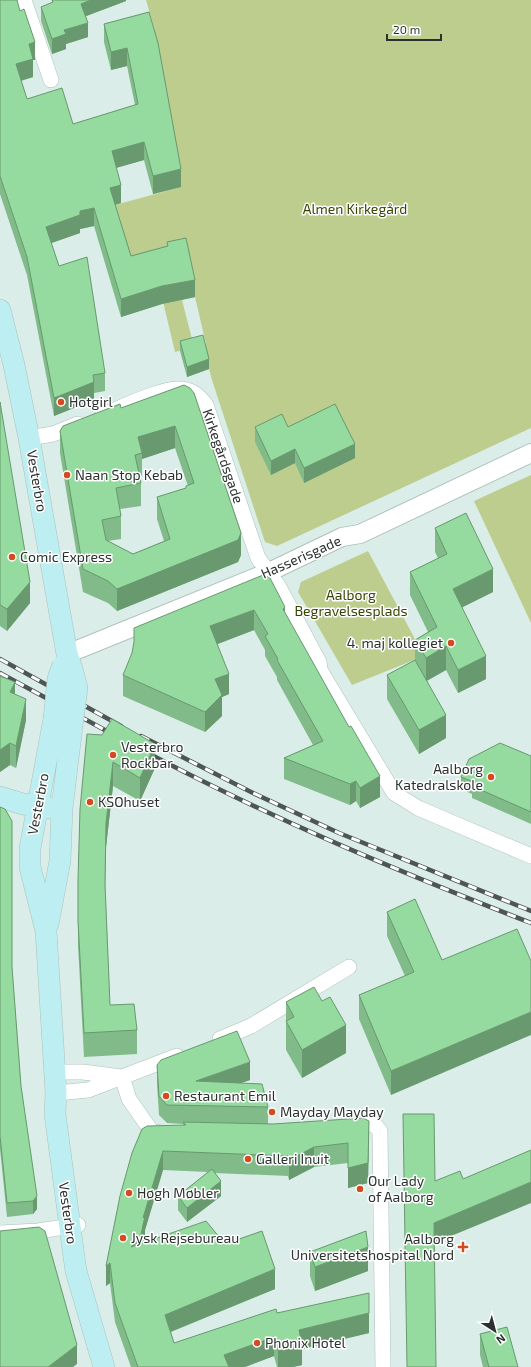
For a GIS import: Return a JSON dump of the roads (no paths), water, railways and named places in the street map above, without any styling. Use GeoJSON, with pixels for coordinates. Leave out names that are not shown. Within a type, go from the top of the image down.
{"type":"FeatureCollection","features":[{"type":"Feature","properties":{"kind":"main road","name":"Vesterbro"},"geometry":{"type":"LineString","coordinates":[[1,320],[30,438],[67,663],[77,688],[63,723],[38,807],[30,848],[30,867],[46,931],[56,1093],[55,1114],[75,1225],[87,1258],[94,1331],[104,1367]]}},
{"type":"Feature","properties":{"kind":"main road","name":"Vesterbro"},"geometry":{"type":"LineString","coordinates":[[46,931],[60,861],[63,723]]}},
{"type":"Feature","properties":{"kind":"main road"},"geometry":{"type":"LineString","coordinates":[[0,797],[14,802],[38,807],[62,808]]}},
{"type":"Feature","properties":{"kind":"street"},"geometry":{"type":"LineString","coordinates":[[24,0],[51,80]]}},
{"type":"Feature","properties":{"kind":"street","name":"Kirkegårdsgade"},"geometry":{"type":"LineString","coordinates":[[30,438],[53,434],[162,392],[177,389],[192,391],[201,398],[206,405],[258,558],[279,587],[319,662],[320,670],[394,793],[418,808],[531,856]]}},
{"type":"Feature","properties":{"kind":"street","name":"Hasserisgade"},"geometry":{"type":"LineString","coordinates":[[67,663],[269,572],[342,537],[360,534],[531,453]]}},
{"type":"Feature","properties":{"kind":"street"},"geometry":{"type":"LineString","coordinates":[[56,1093],[88,1090],[199,1048],[251,1026],[349,967]]}},
{"type":"Feature","properties":{"kind":"street"},"geometry":{"type":"LineString","coordinates":[[54,1072],[83,1072],[122,1077]]}},
{"type":"Feature","properties":{"kind":"street"},"geometry":{"type":"LineString","coordinates":[[122,1077],[129,1099],[152,1132],[180,1133]]}},
{"type":"Feature","properties":{"kind":"street"},"geometry":{"type":"LineString","coordinates":[[338,1127],[368,1123],[378,1127],[381,1137],[380,1285],[383,1367]]}},
{"type":"Feature","properties":{"kind":"street"},"geometry":{"type":"LineString","coordinates":[[0,1234],[75,1225]]}},
{"type":"Feature","properties":{"kind":"railway"},"geometry":{"type":"LineString","coordinates":[[0,659],[121,726]]}},
{"type":"Feature","properties":{"kind":"railway"},"geometry":{"type":"LineString","coordinates":[[0,673],[114,735]]}},
{"type":"Feature","properties":{"kind":"railway"},"geometry":{"type":"LineString","coordinates":[[141,736],[253,793],[339,833],[531,911]]}},
{"type":"Feature","properties":{"kind":"railway"},"geometry":{"type":"LineString","coordinates":[[146,752],[288,822],[384,864],[531,923]]}},
{"type":"Feature","properties":{"kind":"place","name":"Hotgirl"},"geometry":{"type":"Point","coordinates":[61,402]}},
{"type":"Feature","properties":{"kind":"place","name":"Naan Stop Kebab"},"geometry":{"type":"Point","coordinates":[67,475]}},
{"type":"Feature","properties":{"kind":"place","name":"Comic Express"},"geometry":{"type":"Point","coordinates":[12,557]}},
{"type":"Feature","properties":{"kind":"place","name":"4. maj kollegiet"},"geometry":{"type":"Point","coordinates":[451,643]}},
{"type":"Feature","properties":{"kind":"place","name":"Vesterbro Rockbar"},"geometry":{"type":"Point","coordinates":[113,755]}},
{"type":"Feature","properties":{"kind":"place","name":"Aalborg Katedralskole"},"geometry":{"type":"Point","coordinates":[491,777]}},
{"type":"Feature","properties":{"kind":"place","name":"KSOhuset"},"geometry":{"type":"Point","coordinates":[90,802]}},
{"type":"Feature","properties":{"kind":"place","name":"Restaurant Emil"},"geometry":{"type":"Point","coordinates":[166,1096]}},
{"type":"Feature","properties":{"kind":"place","name":"Mayday Mayday"},"geometry":{"type":"Point","coordinates":[272,1112]}},
{"type":"Feature","properties":{"kind":"place","name":"Galleri Inuit"},"geometry":{"type":"Point","coordinates":[248,1159]}},
{"type":"Feature","properties":{"kind":"place","name":"Our Lady of Aalborg"},"geometry":{"type":"Point","coordinates":[360,1189]}},
{"type":"Feature","properties":{"kind":"place","name":"Høgh Møbler"},"geometry":{"type":"Point","coordinates":[129,1193]}},
{"type":"Feature","properties":{"kind":"place","name":"Jysk Rejsebureau"},"geometry":{"type":"Point","coordinates":[123,1238]}},
{"type":"Feature","properties":{"kind":"place","name":"Aalborg Universitetshospital Nord"},"geometry":{"type":"Point","coordinates":[463,1247]}},
{"type":"Feature","properties":{"kind":"place","name":"Phønix Hotel"},"geometry":{"type":"Point","coordinates":[257,1343]}},
{"type":"Feature","properties":{"kind":"park label","name":"Almen Kirkegård"},"geometry":{"type":"Point","coordinates":[355,209]}},
{"type":"Feature","properties":{"kind":"park label","name":"Aalborg Begravelsesplads"},"geometry":{"type":"Point","coordinates":[351,604]}}]}
